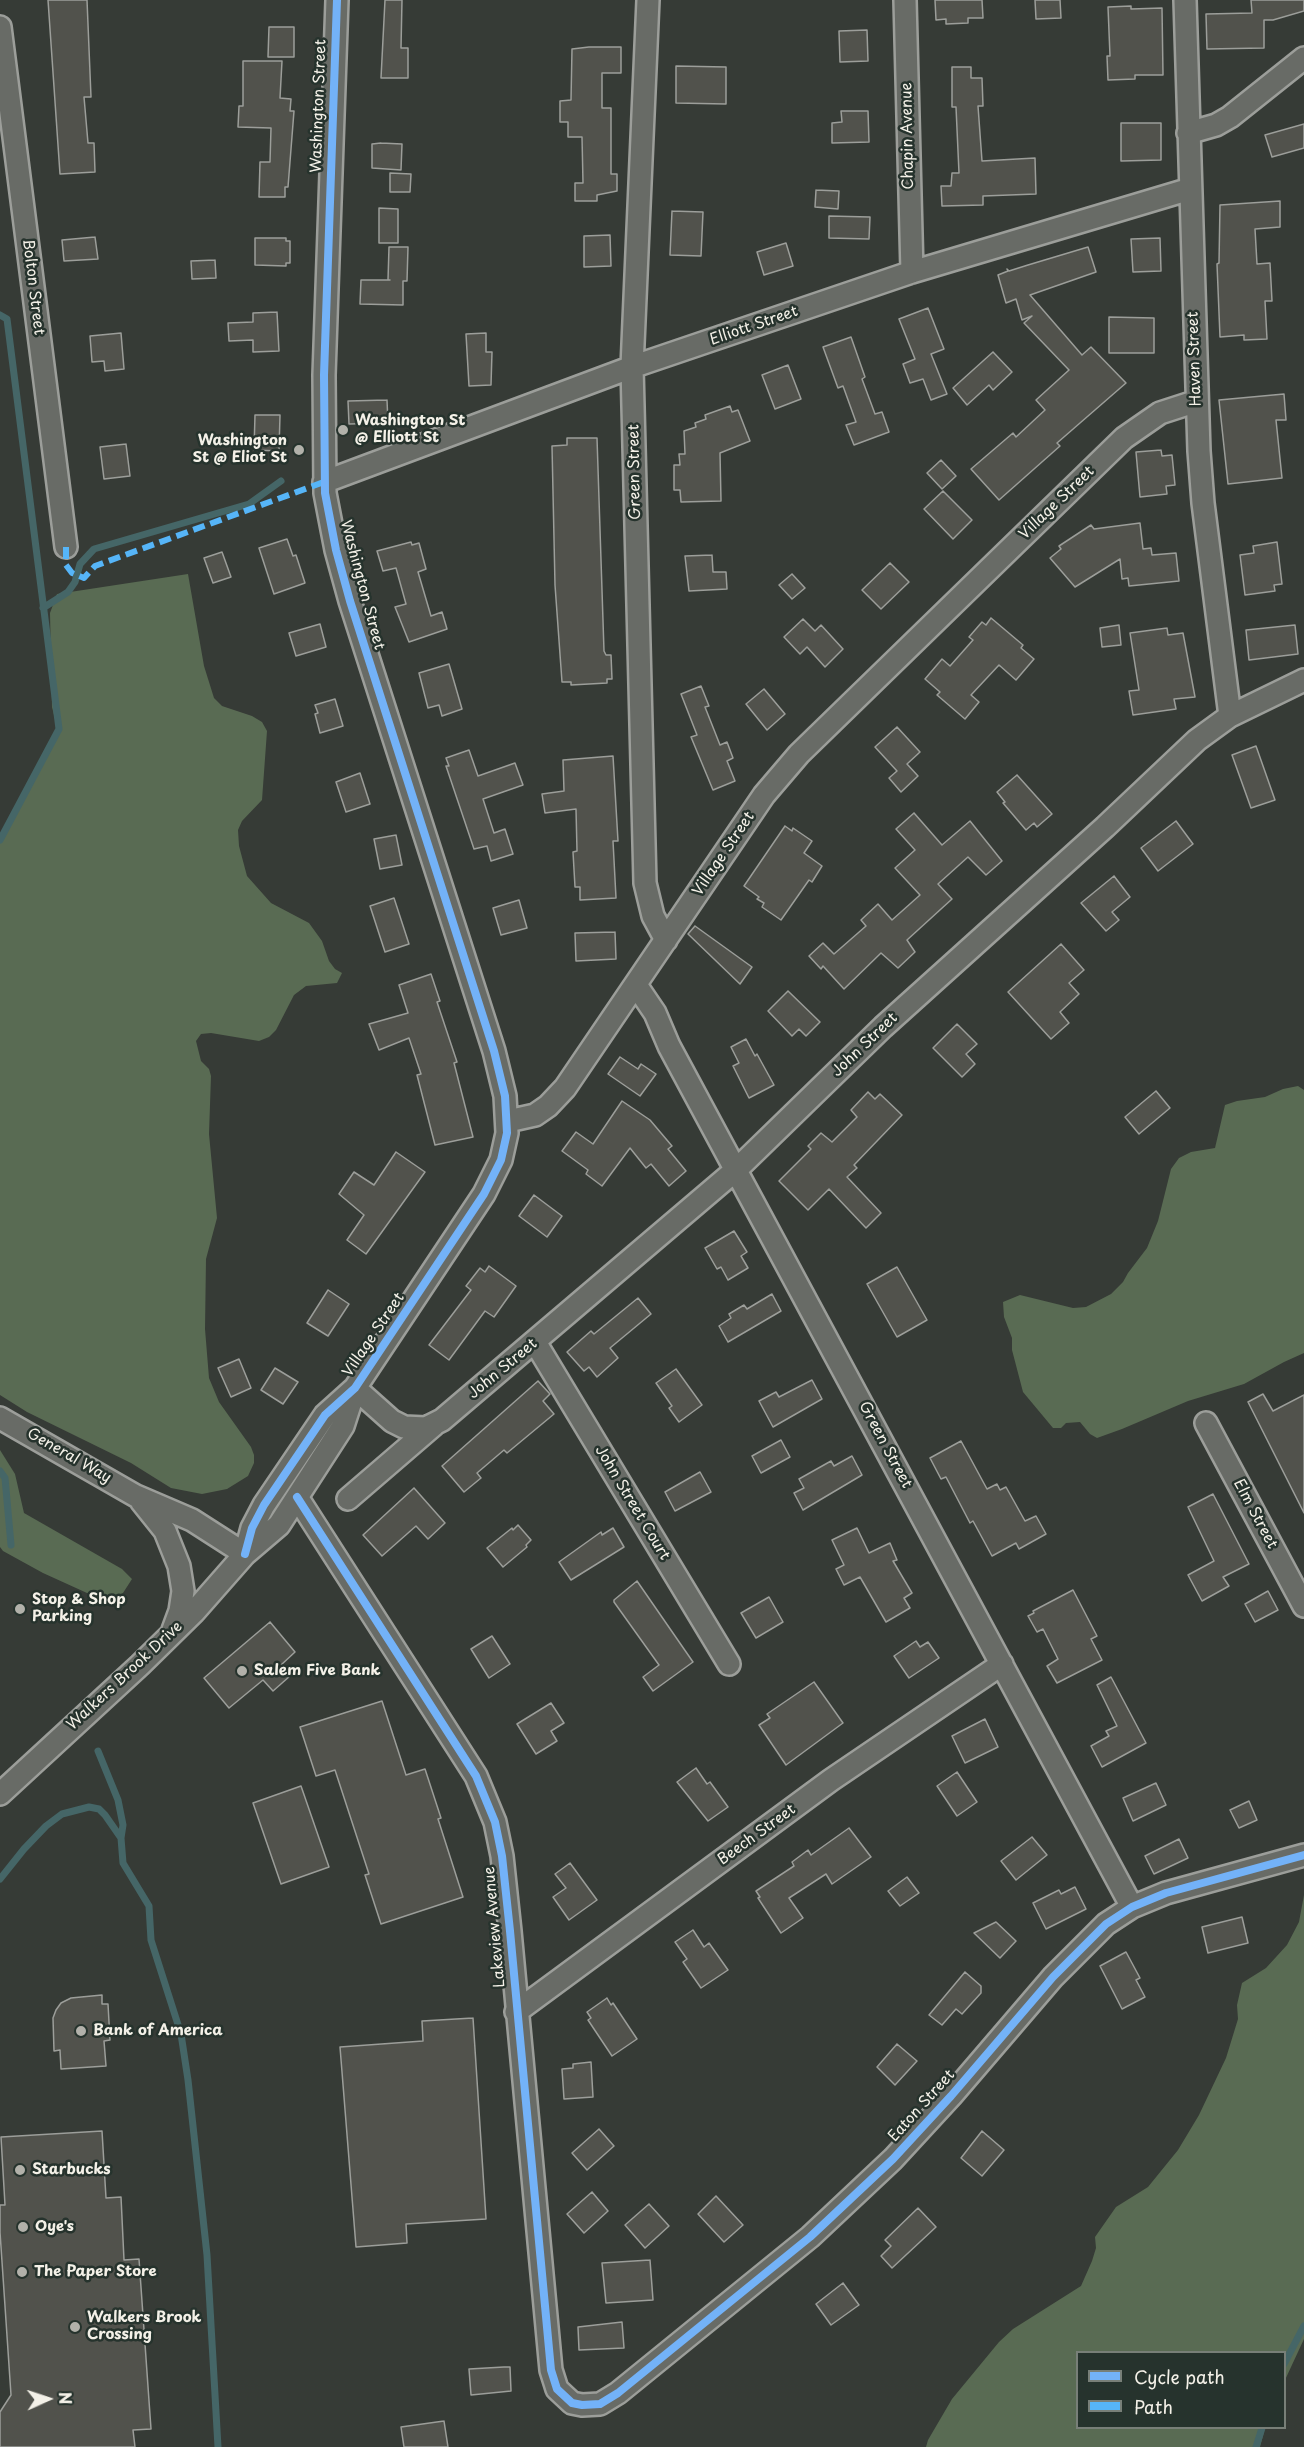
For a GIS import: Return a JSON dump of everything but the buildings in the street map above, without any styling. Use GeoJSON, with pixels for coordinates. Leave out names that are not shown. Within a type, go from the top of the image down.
{"type":"FeatureCollection","features":[{"type":"Feature","properties":{"kind":"street","name":"Washington Street"},"geometry":{"type":"LineString","coordinates":[[337,0],[324,375],[324,482],[343,577],[494,1051],[503,1082],[508,1121]]}},
{"type":"Feature","properties":{"kind":"street","name":"Green Street"},"geometry":{"type":"LineString","coordinates":[[648,0],[632,367],[645,883],[653,916],[666,940]]}},
{"type":"Feature","properties":{"kind":"street","name":"Chapin Avenue"},"geometry":{"type":"LineString","coordinates":[[905,0],[912,273]]}},
{"type":"Feature","properties":{"kind":"street","name":"Haven Street"},"geometry":{"type":"LineString","coordinates":[[1185,0],[1197,401],[1203,503],[1230,716]]}},
{"type":"Feature","properties":{"kind":"street","name":"Bolton Street"},"geometry":{"type":"LineString","coordinates":[[0,27],[66,547]]}},
{"type":"Feature","properties":{"kind":"street"},"geometry":{"type":"LineString","coordinates":[[1188,133],[1215,125],[1230,117],[1304,58]]}},
{"type":"Feature","properties":{"kind":"street","name":"Elliott Street"},"geometry":{"type":"LineString","coordinates":[[324,482],[632,367],[912,273],[1190,189]]}},
{"type":"Feature","properties":{"kind":"street","name":"Village Street"},"geometry":{"type":"LineString","coordinates":[[245,1554],[252,1528],[264,1505],[325,1415],[355,1388],[488,1186],[505,1145],[508,1121],[535,1115],[554,1100],[571,1079],[764,795],[799,754],[1124,438],[1160,413],[1197,401]]}},
{"type":"Feature","properties":{"kind":"street","name":"John Street"},"geometry":{"type":"LineString","coordinates":[[348,1499],[737,1169],[968,949],[1105,827],[1197,740],[1230,716],[1304,680]]}},
{"type":"Feature","properties":{"kind":"street","name":"Green Street"},"geometry":{"type":"LineString","coordinates":[[636,985],[655,1013],[669,1046],[1132,1907]]}},
{"type":"Feature","properties":{"kind":"street","name":"John Street Court"},"geometry":{"type":"LineString","coordinates":[[535,1342],[729,1664]]}},
{"type":"Feature","properties":{"kind":"street"},"geometry":{"type":"LineString","coordinates":[[355,1388],[400,1425],[417,1429],[435,1425]]}},
{"type":"Feature","properties":{"kind":"street","name":"Village Street"},"geometry":{"type":"LineString","coordinates":[[245,1554],[279,1525],[343,1426],[355,1388]]}},
{"type":"Feature","properties":{"kind":"street","name":"General Way"},"geometry":{"type":"LineString","coordinates":[[0,1418],[136,1496],[192,1520],[245,1554]]}},
{"type":"Feature","properties":{"kind":"street","name":"Elm Street"},"geometry":{"type":"LineString","coordinates":[[1206,1423],[1304,1606]]}},
{"type":"Feature","properties":{"kind":"street","name":"General Way"},"geometry":{"type":"LineString","coordinates":[[136,1496],[153,1513],[165,1531],[179,1566],[183,1591],[180,1611],[172,1633]]}},
{"type":"Feature","properties":{"kind":"street","name":"Lakeview Avenue"},"geometry":{"type":"LineString","coordinates":[[297,1497],[476,1776],[495,1822],[502,1856],[550,2370],[557,2389],[573,2403]]}},
{"type":"Feature","properties":{"kind":"street","name":"Walkers Brook Drive"},"geometry":{"type":"LineString","coordinates":[[0,1794],[172,1633],[245,1554]]}},
{"type":"Feature","properties":{"kind":"street","name":"Beech Street"},"geometry":{"type":"LineString","coordinates":[[516,2012],[831,1780],[1002,1664]]}},
{"type":"Feature","properties":{"kind":"street","name":"Eaton Street"},"geometry":{"type":"LineString","coordinates":[[573,2403],[582,2405],[600,2403],[618,2393],[810,2237],[894,2159],[1053,1977],[1106,1924],[1132,1907],[1166,1893],[1304,1856]]}},
{"type":"Feature","properties":{"kind":"green space"},"geometry":{"type":"Polygon","coordinates":[[[188,574],[204,666],[214,698],[222,706],[252,716],[262,722],[267,731],[262,800],[242,821],[238,830],[239,846],[247,876],[271,903],[309,923],[322,941],[329,961],[335,969],[342,973],[337,983],[306,986],[294,995],[276,1030],[269,1037],[259,1041],[211,1033],[201,1034],[196,1041],[201,1061],[209,1069],[211,1076],[209,1134],[217,1218],[206,1259],[205,1329],[209,1378],[219,1402],[251,1447],[254,1455],[254,1463],[248,1476],[227,1489],[202,1494],[171,1488],[131,1463],[27,1412],[0,1395],[0,838],[58,731],[52,707],[50,613],[57,594],[188,574]]]}},
{"type":"Feature","properties":{"kind":"green space"},"geometry":{"type":"Polygon","coordinates":[[[1298,1086],[1304,1090],[1304,1353],[1244,1384],[1188,1401],[1097,1438],[1090,1434],[1080,1422],[1066,1423],[1061,1428],[1053,1428],[1023,1392],[1012,1350],[1012,1338],[1004,1317],[1003,1302],[1020,1295],[1073,1308],[1086,1307],[1111,1294],[1123,1282],[1147,1248],[1158,1221],[1171,1169],[1179,1158],[1191,1152],[1215,1148],[1225,1105],[1265,1097],[1283,1089],[1298,1086]]]}},
{"type":"Feature","properties":{"kind":"green space"},"geometry":{"type":"Polygon","coordinates":[[[0,1450],[15,1474],[24,1513],[122,1569],[132,1579],[117,1598],[87,1593],[3,1551],[0,1547],[0,1450]]]}},
{"type":"Feature","properties":{"kind":"green space"},"geometry":{"type":"Polygon","coordinates":[[[1304,1895],[1304,2339],[1286,2378],[1286,2351],[1076,2351],[1076,2429],[1265,2429],[1260,2447],[926,2447],[952,2399],[999,2342],[1013,2329],[1081,2286],[1096,2248],[1095,2237],[1116,2207],[1148,2187],[1178,2150],[1199,2115],[1226,2058],[1238,2019],[1237,2005],[1242,1983],[1266,1968],[1287,1945],[1299,1922],[1304,1895]]]}},
{"type":"Feature","properties":{"kind":"waterway"},"geometry":{"type":"LineString","coordinates":[[0,315],[7,319],[59,729],[0,840]]}},
{"type":"Feature","properties":{"kind":"waterway"},"geometry":{"type":"LineString","coordinates":[[43,608],[68,592],[75,582],[80,564],[94,549],[249,504],[281,481]]}},
{"type":"Feature","properties":{"kind":"waterway"},"geometry":{"type":"LineString","coordinates":[[0,1471],[5,1478],[11,1545]]}},
{"type":"Feature","properties":{"kind":"waterway"},"geometry":{"type":"LineString","coordinates":[[98,1751],[118,1800],[123,1825],[121,1838]]}},
{"type":"Feature","properties":{"kind":"waterway"},"geometry":{"type":"LineString","coordinates":[[0,1879],[46,1826],[62,1814],[89,1807],[99,1809],[121,1838],[123,1863],[149,1906],[151,1940],[181,2034],[188,2080],[207,2255],[218,2447]]}},
{"type":"Feature","properties":{"kind":"waterway"},"geometry":{"type":"LineString","coordinates":[[1286,2360],[1304,2326]]}},
{"type":"Feature","properties":{"kind":"waterway"},"geometry":{"type":"LineString","coordinates":[[1256,2447],[1262,2429]]}},
{"type":"Feature","properties":{"kind":"marked path"},"geometry":{"type":"LineString","coordinates":[[66,547],[66,565],[72,573],[84,578],[95,566],[324,482]]}},
{"type":"Feature","properties":{"kind":"cycle path"},"geometry":{"type":"LineString","coordinates":[[245,1554],[252,1528],[264,1505],[325,1415],[355,1388],[484,1194],[501,1160],[507,1133],[505,1096],[494,1051],[350,601],[336,550],[325,493],[324,375],[337,0]]}},
{"type":"Feature","properties":{"kind":"cycle path"},"geometry":{"type":"LineString","coordinates":[[297,1497],[476,1776],[495,1822],[502,1856],[510,1931],[551,2370],[557,2389],[572,2403],[600,2404],[618,2393],[810,2237],[893,2159],[951,2096],[1053,1977],[1106,1924],[1132,1907],[1166,1893],[1304,1855]]}},
{"type":"Feature","properties":{"kind":"place","name":"Washington St @ Elliott St"},"geometry":{"type":"Point","coordinates":[343,430]}},
{"type":"Feature","properties":{"kind":"place","name":"Washington St @ Eliot St"},"geometry":{"type":"Point","coordinates":[299,450]}},
{"type":"Feature","properties":{"kind":"place","name":"Stop & Shop Parking"},"geometry":{"type":"Point","coordinates":[20,1609]}},
{"type":"Feature","properties":{"kind":"place","name":"Salem Five Bank"},"geometry":{"type":"Point","coordinates":[242,1671]}},
{"type":"Feature","properties":{"kind":"place","name":"Bank of America"},"geometry":{"type":"Point","coordinates":[81,2031]}},
{"type":"Feature","properties":{"kind":"place","name":"Starbucks"},"geometry":{"type":"Point","coordinates":[20,2170]}},
{"type":"Feature","properties":{"kind":"place","name":"Oye's"},"geometry":{"type":"Point","coordinates":[23,2227]}},
{"type":"Feature","properties":{"kind":"place","name":"The Paper Store"},"geometry":{"type":"Point","coordinates":[22,2272]}},
{"type":"Feature","properties":{"kind":"place","name":"Walkers Brook Crossing"},"geometry":{"type":"Point","coordinates":[75,2327]}}]}
